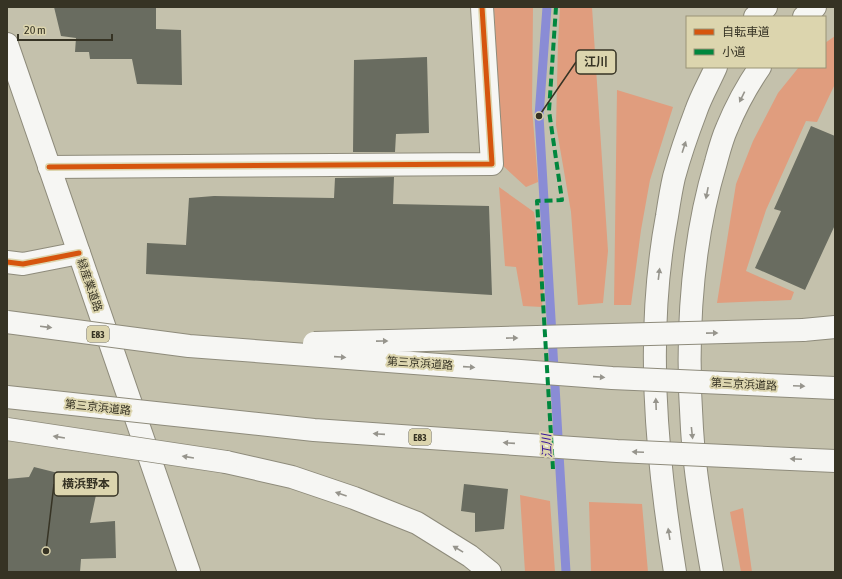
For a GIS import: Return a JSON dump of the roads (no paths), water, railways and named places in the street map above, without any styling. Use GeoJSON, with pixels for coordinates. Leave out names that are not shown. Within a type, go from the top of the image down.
{"type":"FeatureCollection","features":[{"type":"Feature","properties":{"kind":"main road"},"geometry":{"type":"LineString","coordinates":[[49,167],[492,164],[482,7]]}},
{"type":"Feature","properties":{"kind":"main road"},"geometry":{"type":"LineString","coordinates":[[756,16],[766,7]]}},
{"type":"Feature","properties":{"kind":"main road"},"geometry":{"type":"LineString","coordinates":[[805,16],[815,7]]}},
{"type":"Feature","properties":{"kind":"main road","name":"緑産業道路"},"geometry":{"type":"LineString","coordinates":[[7,44],[189,572]]}},
{"type":"Feature","properties":{"kind":"main road"},"geometry":{"type":"LineString","coordinates":[[675,572],[661,476],[656,409],[654,351],[657,288],[664,232],[674,177],[696,110],[716,68]]}},
{"type":"Feature","properties":{"kind":"main road"},"geometry":{"type":"LineString","coordinates":[[712,572],[700,504],[692,429],[690,352],[692,296],[698,240],[709,186],[726,128],[746,87],[759,68]]}},
{"type":"Feature","properties":{"kind":"main road"},"geometry":{"type":"LineString","coordinates":[[7,262],[23,264],[79,253]]}},
{"type":"Feature","properties":{"kind":"main road","name":"第三京浜道路"},"geometry":{"type":"LineString","coordinates":[[7,322],[189,346],[612,378],[835,388]]}},
{"type":"Feature","properties":{"kind":"main road"},"geometry":{"type":"LineString","coordinates":[[189,346],[803,330],[835,327]]}},
{"type":"Feature","properties":{"kind":"main road","name":"第三京浜道路"},"geometry":{"type":"LineString","coordinates":[[7,397],[314,430],[617,451],[835,461]]}},
{"type":"Feature","properties":{"kind":"main road"},"geometry":{"type":"LineString","coordinates":[[7,429],[226,462],[292,477],[354,498],[417,523],[470,556],[490,572]]}},
{"type":"Feature","properties":{"kind":"waterway","name":"江川"},"geometry":{"type":"LineString","coordinates":[[547,7],[539,116],[566,572]]}},
{"type":"Feature","properties":{"kind":"place","name":"江川"},"geometry":{"type":"Point","coordinates":[539,116]}},
{"type":"Feature","properties":{"kind":"place","name":"横浜野本"},"geometry":{"type":"Point","coordinates":[46,551]}}]}
